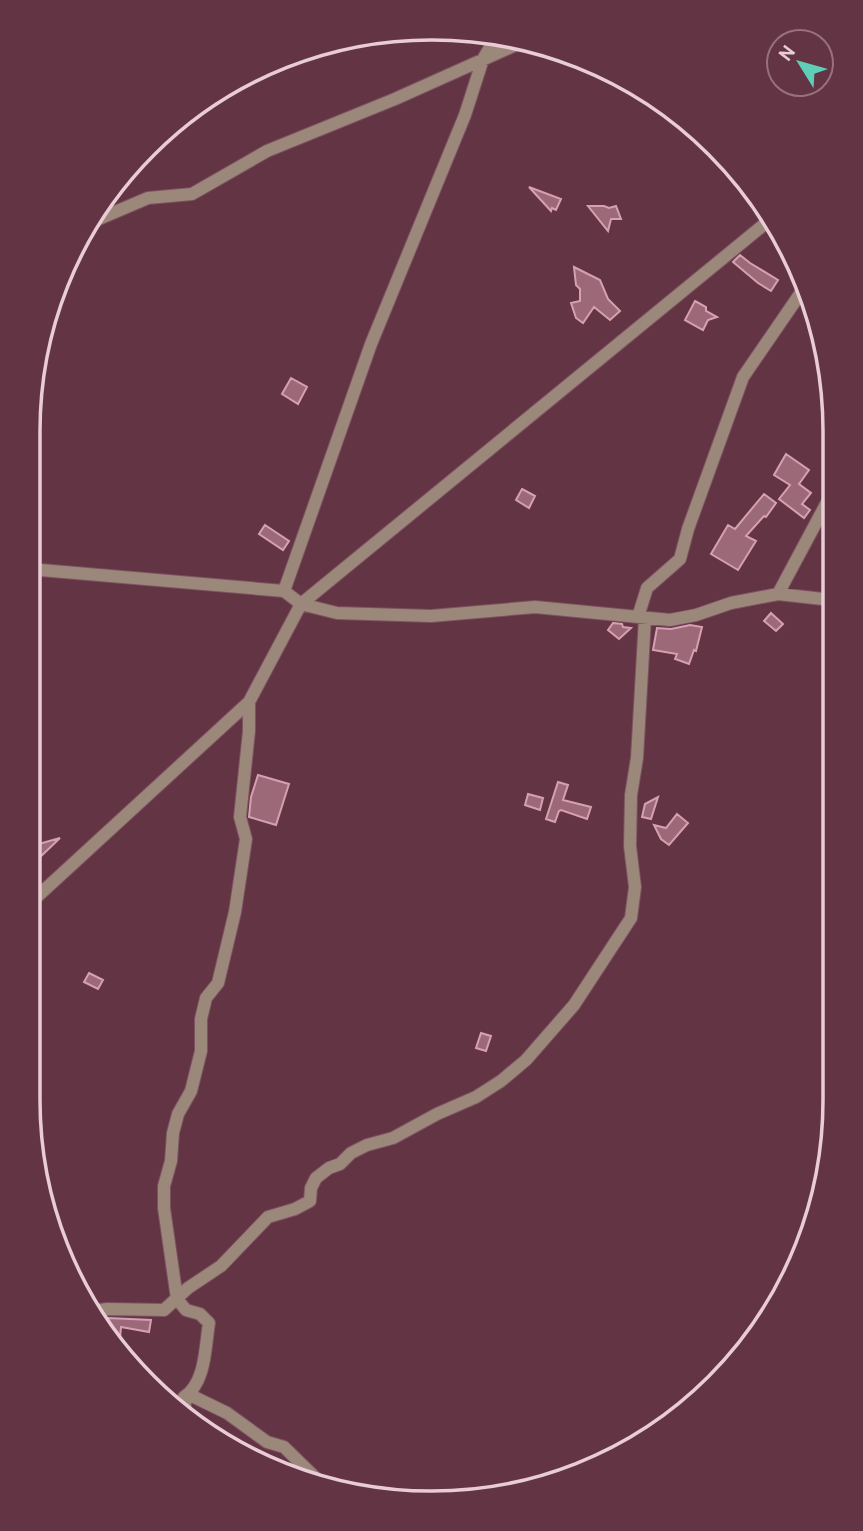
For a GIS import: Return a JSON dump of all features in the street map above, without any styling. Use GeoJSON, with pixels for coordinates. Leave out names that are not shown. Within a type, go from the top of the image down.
{"type":"FeatureCollection","features":[{"type":"Feature","properties":{"kind":"street"},"geometry":{"type":"LineString","coordinates":[[284,591],[371,344],[465,115],[483,60],[492,45]]}},
{"type":"Feature","properties":{"kind":"street"},"geometry":{"type":"LineString","coordinates":[[105,216],[148,198],[192,194],[267,151],[509,48]]}},
{"type":"Feature","properties":{"kind":"street"},"geometry":{"type":"LineString","coordinates":[[40,894],[249,702],[301,604],[763,225]]}},
{"type":"Feature","properties":{"kind":"street"},"geometry":{"type":"LineString","coordinates":[[102,1310],[164,1310],[221,1266],[268,1217],[295,1209],[310,1201],[311,1188],[316,1178],[340,1164],[351,1153],[393,1138],[476,1097],[500,1082],[526,1060],[574,1006],[631,918],[635,887],[630,846],[631,795],[637,758],[641,617],[647,588],[680,559],[688,529],[743,377],[798,296]]}},
{"type":"Feature","properties":{"kind":"street"},"geometry":{"type":"LineString","coordinates":[[778,594],[823,510]]}},
{"type":"Feature","properties":{"kind":"street"},"geometry":{"type":"LineString","coordinates":[[40,570],[284,591],[301,604],[337,613],[431,617],[535,607],[670,620],[731,603],[778,594],[823,599]]}},
{"type":"Feature","properties":{"kind":"street"},"geometry":{"type":"LineString","coordinates":[[185,1403],[184,1397],[201,1373],[209,1323],[200,1314],[186,1310],[177,1298],[164,1208],[164,1186],[171,1161],[175,1124],[191,1091],[201,1051],[201,1019],[206,998],[218,982],[235,912],[246,839],[240,817],[249,731],[249,702]]}},
{"type":"Feature","properties":{"kind":"street"},"geometry":{"type":"LineString","coordinates":[[188,1394],[227,1413],[267,1442],[284,1447],[308,1471]]}},
{"type":"Feature","properties":{"kind":"building"},"geometry":{"type":"Polygon","coordinates":[[[529,187],[561,199],[556,210],[552,208],[551,211],[529,187]]]}},
{"type":"Feature","properties":{"kind":"building"},"geometry":{"type":"Polygon","coordinates":[[[588,206],[616,206],[621,219],[611,219],[608,231],[588,206]]]}},
{"type":"Feature","properties":{"kind":"building"},"geometry":{"type":"Polygon","coordinates":[[[740,255],[778,280],[771,291],[733,262],[740,255]]]}},
{"type":"Feature","properties":{"kind":"building"},"geometry":{"type":"Polygon","coordinates":[[[574,267],[600,280],[608,299],[620,311],[610,320],[594,307],[583,323],[576,318],[571,303],[580,301],[580,289],[576,285],[574,267]]]}},
{"type":"Feature","properties":{"kind":"building"},"geometry":{"type":"Polygon","coordinates":[[[695,301],[717,317],[708,320],[703,330],[685,320],[695,301]]]}},
{"type":"Feature","properties":{"kind":"building"},"geometry":{"type":"Polygon","coordinates":[[[291,378],[307,387],[298,404],[282,394],[291,378]]]}},
{"type":"Feature","properties":{"kind":"building"},"geometry":{"type":"Polygon","coordinates":[[[786,454],[809,470],[799,484],[811,493],[802,504],[810,510],[804,518],[779,499],[790,485],[774,475],[786,454]]]}},
{"type":"Feature","properties":{"kind":"building"},"geometry":{"type":"Polygon","coordinates":[[[522,489],[535,496],[529,508],[516,500],[522,489]]]}},
{"type":"Feature","properties":{"kind":"building"},"geometry":{"type":"Polygon","coordinates":[[[764,494],[776,503],[746,536],[756,541],[738,570],[711,554],[728,525],[735,529],[764,494]]]}},
{"type":"Feature","properties":{"kind":"building"},"geometry":{"type":"Polygon","coordinates":[[[265,525],[289,541],[283,550],[259,534],[265,525]]]}},
{"type":"Feature","properties":{"kind":"building"},"geometry":{"type":"Polygon","coordinates":[[[771,613],[783,624],[776,631],[764,621],[771,613]]]}},
{"type":"Feature","properties":{"kind":"building"},"geometry":{"type":"Polygon","coordinates":[[[613,623],[631,628],[619,639],[608,630],[613,623]]]}},
{"type":"Feature","properties":{"kind":"building"},"geometry":{"type":"Polygon","coordinates":[[[690,625],[702,627],[696,651],[694,650],[689,664],[675,659],[677,654],[653,650],[657,628],[671,629],[690,625]]]}},
{"type":"Feature","properties":{"kind":"building"},"geometry":{"type":"Polygon","coordinates":[[[258,775],[289,784],[276,825],[249,817],[251,797],[258,775]]]}},
{"type":"Feature","properties":{"kind":"building"},"geometry":{"type":"Polygon","coordinates":[[[558,782],[568,785],[563,800],[591,807],[587,819],[561,810],[555,822],[546,819],[558,782]]]}},
{"type":"Feature","properties":{"kind":"building"},"geometry":{"type":"Polygon","coordinates":[[[528,794],[543,798],[540,810],[525,805],[528,794]]]}},
{"type":"Feature","properties":{"kind":"building"},"geometry":{"type":"Polygon","coordinates":[[[658,797],[651,819],[642,817],[645,804],[658,797]]]}},
{"type":"Feature","properties":{"kind":"building"},"geometry":{"type":"Polygon","coordinates":[[[677,814],[688,823],[669,845],[661,839],[654,825],[666,828],[677,814]]]}},
{"type":"Feature","properties":{"kind":"building"},"geometry":{"type":"Polygon","coordinates":[[[60,838],[40,857],[40,844],[60,838]]]}},
{"type":"Feature","properties":{"kind":"building"},"geometry":{"type":"Polygon","coordinates":[[[89,973],[103,980],[98,989],[84,982],[89,973]]]}},
{"type":"Feature","properties":{"kind":"building"},"geometry":{"type":"Polygon","coordinates":[[[481,1033],[491,1036],[486,1051],[476,1048],[481,1033]]]}},
{"type":"Feature","properties":{"kind":"building"},"geometry":{"type":"Polygon","coordinates":[[[107,1318],[151,1320],[149,1332],[121,1327],[120,1337],[107,1318]]]}}]}
